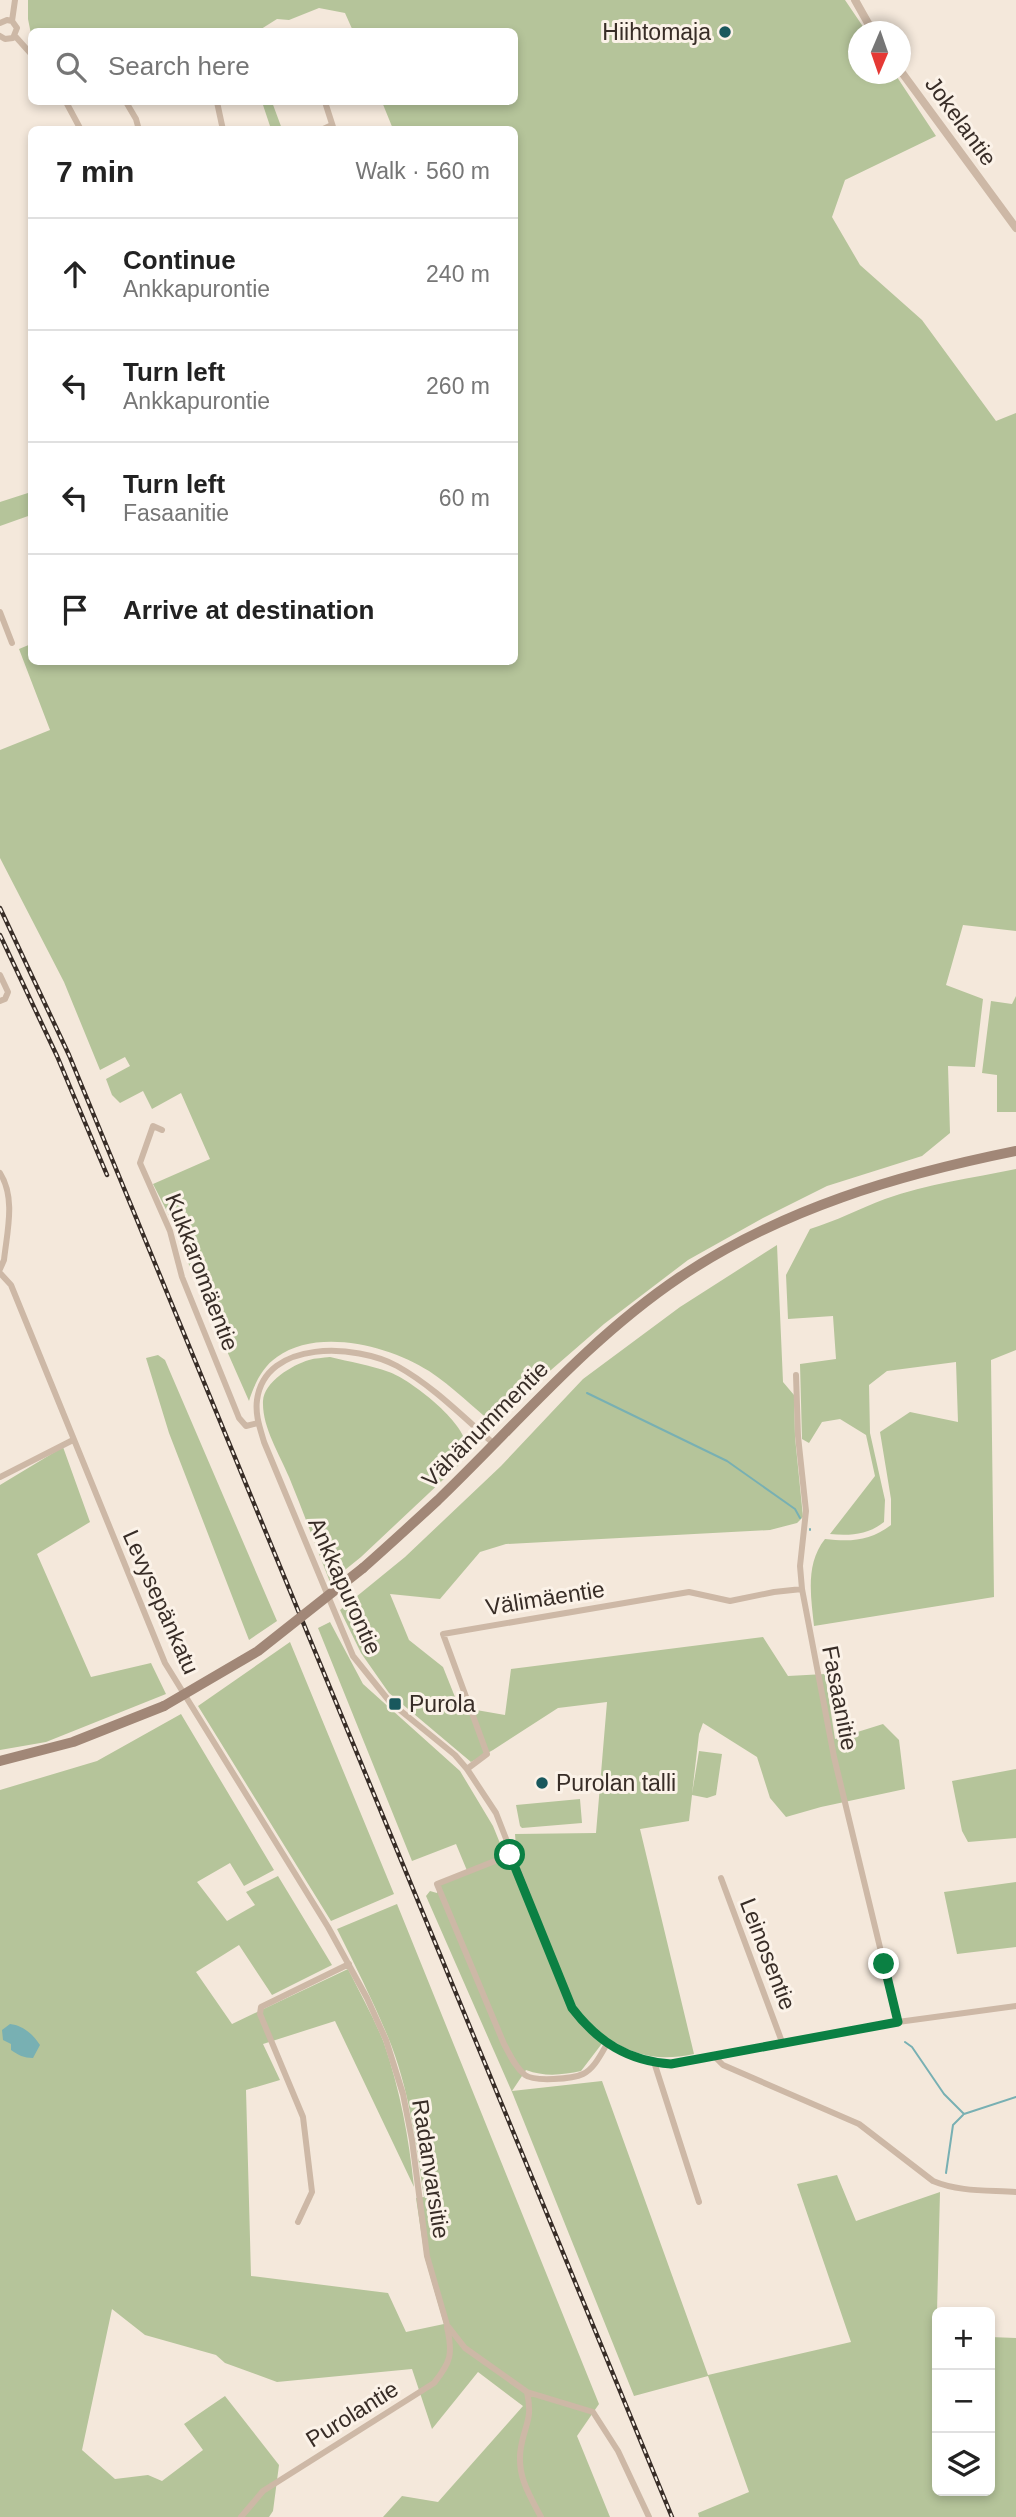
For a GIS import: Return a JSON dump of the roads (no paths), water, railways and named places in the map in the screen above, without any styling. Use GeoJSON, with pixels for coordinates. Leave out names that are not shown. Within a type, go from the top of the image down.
{"type":"FeatureCollection","features":[{"type":"Feature","properties":{"kind":"main road","name":"Vähänummentie"},"geometry":{"type":"LineString","coordinates":[[0,1761],[73,1742],[164,1706],[258,1651],[363,1568],[438,1500],[574,1363],[628,1316],[680,1278],[738,1242],[819,1205],[901,1177],[935,1167],[1016,1151]]}},
{"type":"Feature","properties":{"kind":"street"},"geometry":{"type":"LineString","coordinates":[[0,36],[9,40],[15,36],[17,28],[12,21],[15,0]]}},
{"type":"Feature","properties":{"kind":"street"},"geometry":{"type":"LineString","coordinates":[[855,0],[867,21]]}},
{"type":"Feature","properties":{"kind":"street"},"geometry":{"type":"LineString","coordinates":[[0,23],[12,21]]}},
{"type":"Feature","properties":{"kind":"street"},"geometry":{"type":"LineString","coordinates":[[15,36],[28,51]]}},
{"type":"Feature","properties":{"kind":"street","name":"Jokelantie"},"geometry":{"type":"LineString","coordinates":[[911,84],[1016,228]]}},
{"type":"Feature","properties":{"kind":"street"},"geometry":{"type":"LineString","coordinates":[[68,105],[79,126]]}},
{"type":"Feature","properties":{"kind":"street"},"geometry":{"type":"LineString","coordinates":[[128,105],[138,126]]}},
{"type":"Feature","properties":{"kind":"street"},"geometry":{"type":"LineString","coordinates":[[218,105],[222,126]]}},
{"type":"Feature","properties":{"kind":"street"},"geometry":{"type":"LineString","coordinates":[[326,105],[333,126]]}},
{"type":"Feature","properties":{"kind":"street"},"geometry":{"type":"LineString","coordinates":[[0,612],[12,643]]}},
{"type":"Feature","properties":{"kind":"street"},"geometry":{"type":"LineString","coordinates":[[0,975],[8,992],[5,999],[0,1001]]}},
{"type":"Feature","properties":{"kind":"street","name":"Kukkaromäentie"},"geometry":{"type":"LineString","coordinates":[[162,1130],[153,1126],[140,1163],[170,1231],[182,1277],[239,1418],[246,1426],[258,1423]]}},
{"type":"Feature","properties":{"kind":"street"},"geometry":{"type":"LineString","coordinates":[[0,1173],[8,1188],[4,1261],[0,1271]]}},
{"type":"Feature","properties":{"kind":"street","name":"Levysepänkatu"},"geometry":{"type":"LineString","coordinates":[[0,1271],[11,1285],[165,1663],[328,1927]]}},
{"type":"Feature","properties":{"kind":"street","name":"Ankkapurontie"},"geometry":{"type":"LineString","coordinates":[[493,1443],[421,1380],[395,1364],[370,1355],[321,1350],[299,1355],[280,1363],[263,1382],[257,1397],[256,1413],[264,1442],[353,1656],[390,1702],[467,1769],[496,1813],[510,1855],[572,2008],[587,2027],[620,2052],[654,2063],[671,2064],[898,2022],[1016,2006]]}},
{"type":"Feature","properties":{"kind":"street","name":"Fasaanitie"},"geometry":{"type":"LineString","coordinates":[[796,1375],[798,1436],[806,1511],[800,1566],[802,1589],[834,1757],[898,2022]]}},
{"type":"Feature","properties":{"kind":"street"},"geometry":{"type":"LineString","coordinates":[[0,1478],[73,1440]]}},
{"type":"Feature","properties":{"kind":"street","name":"Välimäentie"},"geometry":{"type":"LineString","coordinates":[[467,1769],[487,1754],[443,1634],[689,1592],[730,1601],[802,1589]]}},
{"type":"Feature","properties":{"kind":"street"},"geometry":{"type":"LineString","coordinates":[[510,1855],[438,1884],[504,2044],[514,2063],[527,2077],[539,2080],[583,2074],[593,2065],[607,2044]]}},
{"type":"Feature","properties":{"kind":"street","name":"Leinosentie"},"geometry":{"type":"LineString","coordinates":[[720,1878],[782,2042]]}},
{"type":"Feature","properties":{"kind":"street","name":"Radanvarsitie"},"geometry":{"type":"LineString","coordinates":[[328,1927],[386,2040],[403,2094],[412,2140],[427,2256],[447,2325],[465,2348],[527,2392],[593,2412],[618,2451],[649,2517]]}},
{"type":"Feature","properties":{"kind":"street"},"geometry":{"type":"LineString","coordinates":[[298,2222],[312,2192],[303,2117],[260,2014],[261,2007],[349,1964]]}},
{"type":"Feature","properties":{"kind":"street"},"geometry":{"type":"LineString","coordinates":[[714,2056],[723,2065],[859,2124],[944,2186],[1016,2192]]}},
{"type":"Feature","properties":{"kind":"street"},"geometry":{"type":"LineString","coordinates":[[654,2063],[699,2202]]}},
{"type":"Feature","properties":{"kind":"street","name":"Purolantie"},"geometry":{"type":"LineString","coordinates":[[241,2517],[263,2491],[434,2383],[447,2367],[452,2348],[447,2325]]}},
{"type":"Feature","properties":{"kind":"street"},"geometry":{"type":"LineString","coordinates":[[527,2392],[531,2417],[521,2448],[520,2462],[525,2487],[541,2517]]}},
{"type":"Feature","properties":{"kind":"water"},"geometry":{"type":"Polygon","coordinates":[[[10,2024],[27,2031],[40,2045],[33,2058],[24,2057],[11,2050],[11,2044],[3,2040],[2,2030],[10,2024]]]}},
{"type":"Feature","properties":{"kind":"waterway"},"geometry":{"type":"LineString","coordinates":[[587,1393],[727,1461],[795,1509],[800,1518]]}},
{"type":"Feature","properties":{"kind":"waterway"},"geometry":{"type":"LineString","coordinates":[[905,2042],[912,2047],[944,2094],[964,2114],[1016,2097]]}},
{"type":"Feature","properties":{"kind":"waterway"},"geometry":{"type":"LineString","coordinates":[[946,2173],[953,2125],[963,2115]]}},
{"type":"Feature","properties":{"kind":"railway"},"geometry":{"type":"LineString","coordinates":[[0,908],[69,1055],[672,2517]]}},
{"type":"Feature","properties":{"kind":"railway"},"geometry":{"type":"LineString","coordinates":[[0,935],[57,1056],[107,1175]]}},
{"type":"Feature","properties":{"kind":"place","name":"Hiihtomaja"},"geometry":{"type":"Point","coordinates":[725,32]}},
{"type":"Feature","properties":{"kind":"place","name":"Purola"},"geometry":{"type":"Point","coordinates":[395,1704]}},
{"type":"Feature","properties":{"kind":"place","name":"Purolan talli"},"geometry":{"type":"Point","coordinates":[542,1783]}}]}
